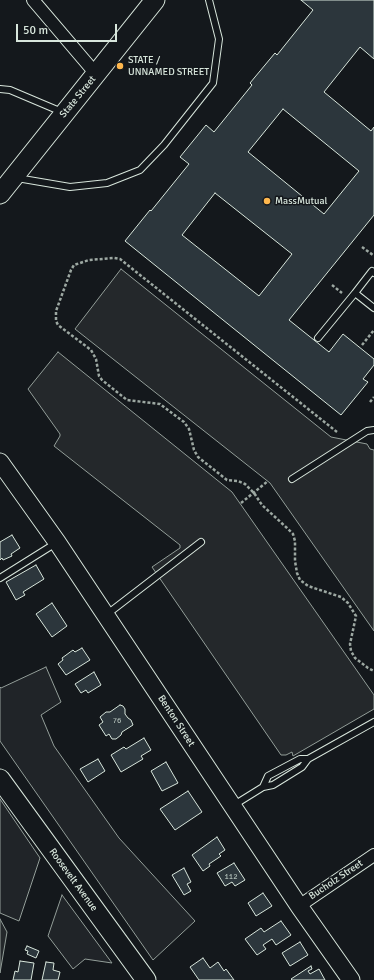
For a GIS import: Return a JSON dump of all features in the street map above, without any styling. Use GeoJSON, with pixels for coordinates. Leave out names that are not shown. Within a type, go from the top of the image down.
{"type":"FeatureCollection","features":[{"type":"Feature","properties":{"kind":"main road","name":"State Street"},"geometry":{"type":"LineString","coordinates":[[0,194],[155,0]]}},
{"type":"Feature","properties":{"kind":"main road","name":"Benton Street"},"geometry":{"type":"LineString","coordinates":[[0,462],[56,542],[299,906],[352,980]]}},
{"type":"Feature","properties":{"kind":"main road","name":"Roosevelt Avenue"},"geometry":{"type":"LineString","coordinates":[[0,779],[132,972],[146,980]]}},
{"type":"Feature","properties":{"kind":"street"},"geometry":{"type":"LineString","coordinates":[[33,0],[96,74]]}},
{"type":"Feature","properties":{"kind":"street","name":"Bucholz Street"},"geometry":{"type":"LineString","coordinates":[[299,906],[374,855]]}},
{"type":"Feature","properties":{"kind":"lane"},"geometry":{"type":"LineString","coordinates":[[13,178],[70,187],[107,183],[140,170],[164,145],[213,83],[219,39],[209,0]]}},
{"type":"Feature","properties":{"kind":"lane"},"geometry":{"type":"LineString","coordinates":[[0,89],[10,90],[65,113]]}},
{"type":"Feature","properties":{"kind":"lane"},"geometry":{"type":"LineString","coordinates":[[318,338],[372,271],[374,273]]}},
{"type":"Feature","properties":{"kind":"lane"},"geometry":{"type":"LineString","coordinates":[[355,293],[374,308]]}},
{"type":"Feature","properties":{"kind":"lane"},"geometry":{"type":"LineString","coordinates":[[292,479],[367,431],[374,430]]}},
{"type":"Feature","properties":{"kind":"lane"},"geometry":{"type":"LineString","coordinates":[[0,578],[56,542]]}},
{"type":"Feature","properties":{"kind":"lane"},"geometry":{"type":"LineString","coordinates":[[105,616],[201,542]]}},
{"type":"Feature","properties":{"kind":"lane"},"geometry":{"type":"LineString","coordinates":[[232,806],[263,787],[273,785],[302,767],[308,759],[374,722]]}},
{"type":"Feature","properties":{"kind":"lane"},"geometry":{"type":"LineString","coordinates":[[263,787],[268,776],[300,759],[308,759]]}},
{"type":"Feature","properties":{"kind":"path"},"geometry":{"type":"LineString","coordinates":[[362,248],[372,256]]}},
{"type":"Feature","properties":{"kind":"path"},"geometry":{"type":"LineString","coordinates":[[337,432],[126,263],[114,258],[89,260],[74,265],[68,275],[56,311],[56,321],[58,325],[91,350],[96,359],[99,376],[102,380],[127,400],[160,404],[184,422],[189,428],[194,450],[198,457],[227,480],[238,481],[245,484],[254,493],[262,505],[293,534],[295,541],[295,561],[300,580],[308,586],[341,597],[352,608],[356,616],[350,644],[351,651],[355,658],[374,671]]}},
{"type":"Feature","properties":{"kind":"path"},"geometry":{"type":"LineString","coordinates":[[332,285],[342,292]]}},
{"type":"Feature","properties":{"kind":"path"},"geometry":{"type":"LineString","coordinates":[[362,345],[374,330]]}},
{"type":"Feature","properties":{"kind":"path"},"geometry":{"type":"LineString","coordinates":[[370,402],[374,397]]}},
{"type":"Feature","properties":{"kind":"path"},"geometry":{"type":"LineString","coordinates":[[241,503],[268,481]]}},
{"type":"Feature","properties":{"kind":"path"},"geometry":{"type":"LineString","coordinates":[[352,608],[356,605]]}},
{"type":"Feature","properties":{"kind":"shaded area"},"geometry":{"type":"Polygon","coordinates":[[[121,269],[331,437],[367,444],[370,449],[374,450],[374,631],[270,483],[75,329],[121,269]]]}},
{"type":"Feature","properties":{"kind":"shaded area"},"geometry":{"type":"Polygon","coordinates":[[[58,352],[232,492],[374,695],[374,709],[293,756],[292,752],[286,755],[281,755],[152,567],[180,548],[180,545],[54,446],[60,434],[28,389],[58,352]]]}},
{"type":"Feature","properties":{"kind":"shaded area"},"geometry":{"type":"Polygon","coordinates":[[[46,667],[61,702],[41,715],[54,746],[119,838],[195,921],[153,960],[0,741],[0,687],[1,688],[46,667]]]}},
{"type":"Feature","properties":{"kind":"shaded area"},"geometry":{"type":"Polygon","coordinates":[[[0,799],[40,858],[19,921],[0,913],[0,799]]]}},
{"type":"Feature","properties":{"kind":"shaded area"},"geometry":{"type":"Polygon","coordinates":[[[62,895],[112,963],[85,959],[73,969],[48,936],[62,895]]]}},
{"type":"Feature","properties":{"kind":"shaded area"},"geometry":{"type":"Polygon","coordinates":[[[0,919],[7,932],[0,973],[0,919]]]}},
{"type":"Feature","properties":{"kind":"building","name":"MassMutual"},"geometry":{"type":"Polygon","coordinates":[[[301,0],[374,0],[374,59],[360,47],[324,92],[371,131],[374,127],[374,215],[289,320],[329,352],[343,334],[374,359],[374,365],[363,379],[368,382],[341,415],[125,241],[189,164],[180,157],[206,125],[214,132],[252,85],[250,83],[275,53],[277,55],[313,10],[301,0]],[[283,109],[248,152],[324,214],[359,171],[283,109]],[[215,193],[182,235],[259,296],[292,254],[215,193]]]}},
{"type":"Feature","properties":{"kind":"building"},"geometry":{"type":"Polygon","coordinates":[[[12,535],[20,548],[11,554],[12,556],[3,560],[2,558],[0,560],[0,542],[12,535]]]}},
{"type":"Feature","properties":{"kind":"building"},"geometry":{"type":"Polygon","coordinates":[[[36,565],[44,579],[23,592],[25,595],[16,600],[6,582],[36,565]]]}},
{"type":"Feature","properties":{"kind":"building"},"geometry":{"type":"Polygon","coordinates":[[[52,603],[67,626],[52,637],[36,614],[52,603]]]}},
{"type":"Feature","properties":{"kind":"building"},"geometry":{"type":"Polygon","coordinates":[[[82,648],[90,660],[66,675],[58,664],[63,660],[62,658],[73,650],[75,652],[82,648]]]}},
{"type":"Feature","properties":{"kind":"building"},"geometry":{"type":"Polygon","coordinates":[[[94,672],[101,685],[88,693],[86,690],[81,693],[75,684],[94,672]]]}},
{"type":"Feature","properties":{"kind":"building"},"geometry":{"type":"Polygon","coordinates":[[[120,705],[125,709],[125,714],[131,720],[133,725],[122,732],[116,739],[112,739],[109,734],[106,736],[99,725],[103,722],[100,717],[106,712],[110,712],[120,705]]]}},
{"type":"Feature","properties":{"kind":"building"},"geometry":{"type":"Polygon","coordinates":[[[144,738],[151,750],[141,756],[143,759],[121,772],[111,755],[124,747],[126,749],[144,738]]]}},
{"type":"Feature","properties":{"kind":"building"},"geometry":{"type":"Polygon","coordinates":[[[98,759],[105,771],[88,782],[80,769],[98,759]]]}},
{"type":"Feature","properties":{"kind":"building"},"geometry":{"type":"Polygon","coordinates":[[[166,762],[178,783],[162,791],[151,771],[166,762]]]}},
{"type":"Feature","properties":{"kind":"building"},"geometry":{"type":"Polygon","coordinates":[[[188,791],[202,812],[175,830],[160,809],[188,791]]]}},
{"type":"Feature","properties":{"kind":"building"},"geometry":{"type":"Polygon","coordinates":[[[217,837],[225,850],[219,854],[221,856],[209,864],[210,866],[203,871],[192,855],[217,837]]]}},
{"type":"Feature","properties":{"kind":"building"},"geometry":{"type":"Polygon","coordinates":[[[234,863],[245,880],[235,886],[232,882],[225,886],[217,873],[234,863]]]}},
{"type":"Feature","properties":{"kind":"building"},"geometry":{"type":"Polygon","coordinates":[[[184,868],[191,882],[187,884],[191,891],[184,895],[172,875],[184,868]]]}},
{"type":"Feature","properties":{"kind":"building"},"geometry":{"type":"Polygon","coordinates":[[[263,893],[272,906],[256,916],[248,903],[263,893]]]}},
{"type":"Feature","properties":{"kind":"building"},"geometry":{"type":"Polygon","coordinates":[[[281,921],[291,935],[276,945],[272,939],[263,945],[266,949],[257,955],[245,939],[261,928],[264,932],[281,921]]]}},
{"type":"Feature","properties":{"kind":"building"},"geometry":{"type":"Polygon","coordinates":[[[300,942],[308,955],[290,966],[282,953],[300,942]]]}},
{"type":"Feature","properties":{"kind":"building"},"geometry":{"type":"Polygon","coordinates":[[[27,946],[39,951],[36,958],[27,954],[28,951],[25,950],[27,946]]]}},
{"type":"Feature","properties":{"kind":"building"},"geometry":{"type":"Polygon","coordinates":[[[203,958],[210,968],[218,962],[224,971],[226,969],[234,980],[199,980],[190,967],[203,958]]]}},
{"type":"Feature","properties":{"kind":"building"},"geometry":{"type":"Polygon","coordinates":[[[20,961],[34,963],[31,980],[13,980],[15,971],[18,972],[20,961]]]}},
{"type":"Feature","properties":{"kind":"building"},"geometry":{"type":"Polygon","coordinates":[[[46,962],[54,963],[53,970],[60,972],[58,980],[42,980],[46,962]]]}},
{"type":"Feature","properties":{"kind":"building"},"geometry":{"type":"Polygon","coordinates":[[[311,966],[312,969],[308,971],[310,974],[319,969],[325,980],[291,979],[311,966]]]}},
{"type":"Feature","properties":{"kind":"place","name":"STATE / UNNAMED STREET"},"geometry":{"type":"Point","coordinates":[120,66]}},
{"type":"Feature","properties":{"kind":"place","name":"MassMutual"},"geometry":{"type":"Point","coordinates":[267,201]}}]}
